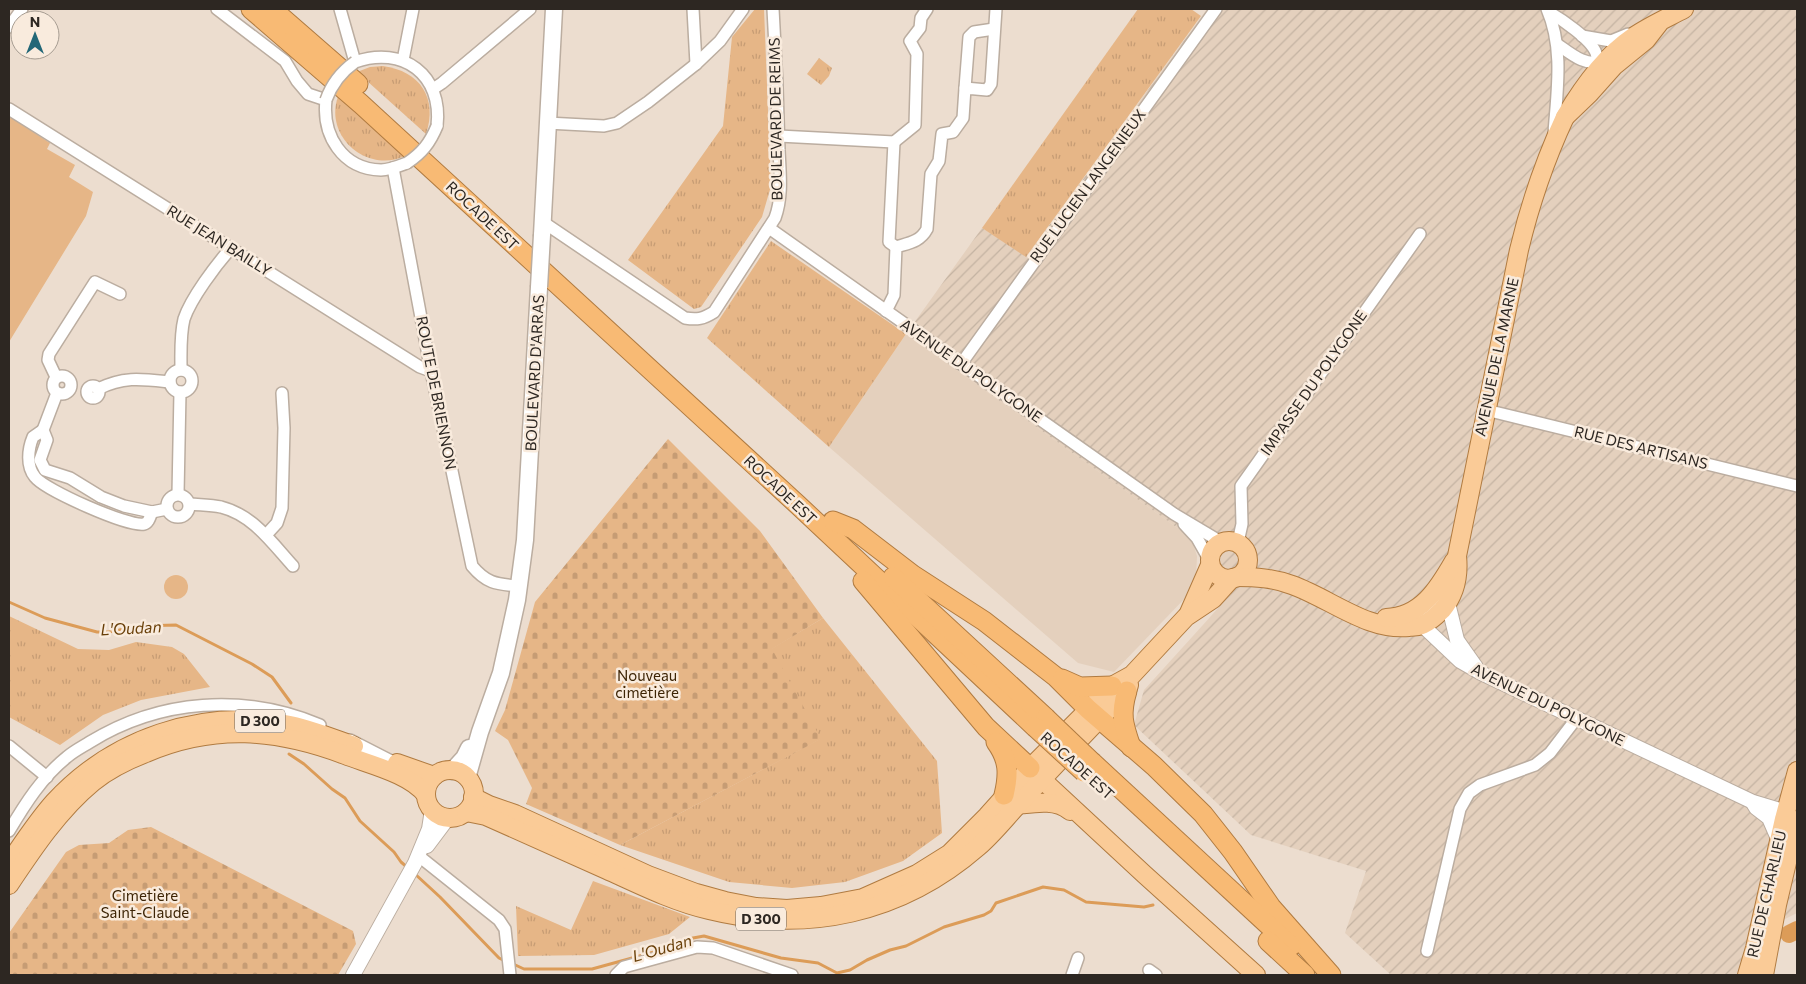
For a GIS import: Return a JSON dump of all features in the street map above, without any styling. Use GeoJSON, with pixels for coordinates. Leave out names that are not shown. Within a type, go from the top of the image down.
{"type":"FeatureCollection","features":[{"type":"Feature","properties":{"kind":"highway","name":"ROCADE EST"},"geometry":{"type":"LineString","coordinates":[[251,9],[361,104],[798,505],[1088,767],[1297,952],[1326,974]]}},
{"type":"Feature","properties":{"kind":"highway","name":"ROCADE EST"},"geometry":{"type":"LineString","coordinates":[[272,9],[324,53],[833,521],[1040,723]]}},
{"type":"Feature","properties":{"kind":"highway"},"geometry":{"type":"LineString","coordinates":[[798,505],[803,519],[868,587],[986,727],[1007,762],[1011,800]]}},
{"type":"Feature","properties":{"kind":"highway"},"geometry":{"type":"LineString","coordinates":[[833,521],[853,529],[913,575],[984,620],[1056,677],[1093,714],[1181,791],[1204,814],[1233,852],[1271,907],[1297,952]]}},
{"type":"Feature","properties":{"kind":"highway"},"geometry":{"type":"LineString","coordinates":[[1056,677],[1080,687],[1124,684],[1123,726],[1132,748]]}},
{"type":"Feature","properties":{"kind":"highway"},"geometry":{"type":"LineString","coordinates":[[986,727],[1036,774]]}},
{"type":"Feature","properties":{"kind":"highway","name":"ROCADE EST"},"geometry":{"type":"LineString","coordinates":[[1297,952],[1305,975]]}},
{"type":"Feature","properties":{"kind":"main road","name":"BOULEVARD D'ARRAS"},"geometry":{"type":"LineString","coordinates":[[460,774],[480,732],[501,674],[517,600],[525,540],[554,9]]}},
{"type":"Feature","properties":{"kind":"main road","name":"AVENUE DE LA MARNE"},"geometry":{"type":"LineString","coordinates":[[1423,626],[1448,603],[1453,592],[1458,570],[1457,556],[1519,250],[1528,214],[1553,143],[1579,93],[1600,69],[1632,37],[1684,9]]}},
{"type":"Feature","properties":{"kind":"main road","name":"AVENUE DE LA MARNE"},"geometry":{"type":"LineString","coordinates":[[1600,69],[1614,66],[1646,40],[1660,22]]}},
{"type":"Feature","properties":{"kind":"main road"},"geometry":{"type":"LineString","coordinates":[[1093,714],[1124,684],[1186,617],[1213,599],[1245,570],[1248,565],[1235,545],[1213,548],[1210,563],[1199,593],[1186,617]]}},
{"type":"Feature","properties":{"kind":"main road","name":"AVENUE DU POLYGONE"},"geometry":{"type":"LineString","coordinates":[[1235,545],[1251,558],[1294,586]]}},
{"type":"Feature","properties":{"kind":"main road"},"geometry":{"type":"LineString","coordinates":[[1355,614],[1388,618],[1407,615],[1428,600],[1440,585],[1457,556]]}},
{"type":"Feature","properties":{"kind":"main road"},"geometry":{"type":"LineString","coordinates":[[1210,563],[1218,575],[1223,578],[1234,578]]}},
{"type":"Feature","properties":{"kind":"main road","name":"AVENUE DU POLYGONE"},"geometry":{"type":"LineString","coordinates":[[1234,578],[1262,577],[1276,579],[1369,622],[1388,627],[1423,626]]}},
{"type":"Feature","properties":{"kind":"main road","name":"D 300"},"geometry":{"type":"LineString","coordinates":[[463,809],[489,806],[515,814],[648,875],[696,893],[725,901],[756,907],[787,909],[821,906],[863,898],[917,874],[949,854],[987,816],[1011,800],[1093,714]]}},
{"type":"Feature","properties":{"kind":"main road","name":"D 300"},"geometry":{"type":"LineString","coordinates":[[9,863],[54,802],[90,769],[127,746],[170,729],[200,723],[230,720],[286,724],[321,734],[411,782],[422,789],[429,802]]}},
{"type":"Feature","properties":{"kind":"main road","name":"D 300"},"geometry":{"type":"LineString","coordinates":[[9,885],[57,819],[94,782],[122,764],[185,739],[242,732],[286,737],[384,766],[434,776]]}},
{"type":"Feature","properties":{"kind":"main road","name":"RUE DE CHARLIEU"},"geometry":{"type":"LineString","coordinates":[[1762,970],[1794,817],[1797,771]]}},
{"type":"Feature","properties":{"kind":"main road"},"geometry":{"type":"LineString","coordinates":[[443,772],[460,774],[472,788],[463,809],[443,817],[429,802],[428,783],[434,776],[443,772]]}},
{"type":"Feature","properties":{"kind":"main road"},"geometry":{"type":"LineString","coordinates":[[1036,774],[1256,975]]}},
{"type":"Feature","properties":{"kind":"main road"},"geometry":{"type":"LineString","coordinates":[[1011,800],[1050,803],[1066,808],[1120,852]]}},
{"type":"Feature","properties":{"kind":"main road","name":"RUE DE CHARLIEU"},"geometry":{"type":"LineString","coordinates":[[1762,970],[1779,841],[1794,817]]}},
{"type":"Feature","properties":{"kind":"street"},"geometry":{"type":"LineString","coordinates":[[9,27],[22,9]]}},
{"type":"Feature","properties":{"kind":"street"},"geometry":{"type":"LineString","coordinates":[[218,9],[285,61],[297,81],[308,94],[326,100]]}},
{"type":"Feature","properties":{"kind":"street"},"geometry":{"type":"LineString","coordinates":[[340,9],[355,62]]}},
{"type":"Feature","properties":{"kind":"street"},"geometry":{"type":"LineString","coordinates":[[403,60],[413,9]]}},
{"type":"Feature","properties":{"kind":"street"},"geometry":{"type":"LineString","coordinates":[[433,88],[442,83],[530,9]]}},
{"type":"Feature","properties":{"kind":"street"},"geometry":{"type":"LineString","coordinates":[[693,9],[696,64]]}},
{"type":"Feature","properties":{"kind":"street"},"geometry":{"type":"LineString","coordinates":[[547,123],[604,126],[617,123],[648,102],[696,64],[720,41],[744,9]]}},
{"type":"Feature","properties":{"kind":"street","name":"BOULEVARD DE REIMS"},"geometry":{"type":"LineString","coordinates":[[542,229],[685,318],[694,320],[704,318],[714,312],[775,218],[779,206],[781,186],[779,91],[773,9]]}},
{"type":"Feature","properties":{"kind":"street"},"geometry":{"type":"LineString","coordinates":[[779,136],[894,142],[914,125],[917,54],[910,41],[920,28],[921,18],[927,9]]}},
{"type":"Feature","properties":{"kind":"street"},"geometry":{"type":"LineString","coordinates":[[965,88],[987,90],[991,84],[996,9]]}},
{"type":"Feature","properties":{"kind":"street","name":"RUE LUCIEN LANGENIEUX"},"geometry":{"type":"LineString","coordinates":[[961,364],[1216,9]]}},
{"type":"Feature","properties":{"kind":"street"},"geometry":{"type":"LineString","coordinates":[[1548,11],[1582,36],[1596,54],[1600,69]]}},
{"type":"Feature","properties":{"kind":"street"},"geometry":{"type":"LineString","coordinates":[[1548,11],[1557,44],[1558,86],[1553,143]]}},
{"type":"Feature","properties":{"kind":"street"},"geometry":{"type":"LineString","coordinates":[[1582,36],[1611,41],[1660,22]]}},
{"type":"Feature","properties":{"kind":"street"},"geometry":{"type":"LineString","coordinates":[[894,142],[889,242],[896,246],[915,241],[923,236],[927,229],[931,174],[939,161],[942,134],[953,132],[963,118],[969,36],[974,32],[994,30]]}},
{"type":"Feature","properties":{"kind":"street"},"geometry":{"type":"LineString","coordinates":[[1557,44],[1581,60],[1600,69]]}},
{"type":"Feature","properties":{"kind":"street"},"geometry":{"type":"LineString","coordinates":[[1600,69],[1627,54]]}},
{"type":"Feature","properties":{"kind":"street"},"geometry":{"type":"LineString","coordinates":[[379,56],[403,60],[415,67],[426,77],[433,88],[437,101],[437,126],[431,141],[421,154],[407,163],[381,170],[357,164],[347,158],[330,138],[326,126],[326,100],[330,88],[337,78],[355,62],[379,56]]}},
{"type":"Feature","properties":{"kind":"street","name":"RUE JEAN BAILLY"},"geometry":{"type":"LineString","coordinates":[[9,109],[420,367],[431,371]]}},
{"type":"Feature","properties":{"kind":"street","name":"ROUTE DE BRIENNON"},"geometry":{"type":"LineString","coordinates":[[393,168],[431,371],[472,566],[480,576],[492,583],[518,586]]}},
{"type":"Feature","properties":{"kind":"street","name":"AVENUE DU POLYGONE"},"geometry":{"type":"LineString","coordinates":[[768,228],[1174,514],[1235,545]]}},
{"type":"Feature","properties":{"kind":"street","name":"IMPASSE DU POLYGONE"},"geometry":{"type":"LineString","coordinates":[[1235,545],[1242,524],[1241,486],[1420,234]]}},
{"type":"Feature","properties":{"kind":"street"},"geometry":{"type":"LineString","coordinates":[[886,311],[894,295],[896,246]]}},
{"type":"Feature","properties":{"kind":"street"},"geometry":{"type":"LineString","coordinates":[[181,370],[184,319],[193,302],[230,248]]}},
{"type":"Feature","properties":{"kind":"street"},"geometry":{"type":"LineString","coordinates":[[56,377],[48,360],[49,354],[96,282],[120,294]]}},
{"type":"Feature","properties":{"kind":"street"},"geometry":{"type":"LineString","coordinates":[[181,370],[189,373],[192,382],[187,390],[180,392],[174,390],[170,382],[172,373],[181,370]]}},
{"type":"Feature","properties":{"kind":"street"},"geometry":{"type":"LineString","coordinates":[[71,388],[71,382],[67,376],[56,377],[52,383],[57,393],[64,394],[71,388],[93,390],[112,382],[138,378],[170,382]]}},
{"type":"Feature","properties":{"kind":"street"},"geometry":{"type":"LineString","coordinates":[[178,494],[180,392]]}},
{"type":"Feature","properties":{"kind":"street"},"geometry":{"type":"LineString","coordinates":[[57,393],[43,430],[33,437],[30,443],[30,468],[36,478],[48,488],[114,518],[144,524],[148,521],[152,512]]}},
{"type":"Feature","properties":{"kind":"street"},"geometry":{"type":"LineString","coordinates":[[266,535],[277,523],[282,508],[284,428],[282,393]]}},
{"type":"Feature","properties":{"kind":"street","name":"RUE DES ARTISANS"},"geometry":{"type":"LineString","coordinates":[[1486,410],[1797,486]]}},
{"type":"Feature","properties":{"kind":"street"},"geometry":{"type":"LineString","coordinates":[[43,430],[47,440],[40,460],[45,470],[70,478],[101,497],[124,506],[152,512],[167,509]]}},
{"type":"Feature","properties":{"kind":"street"},"geometry":{"type":"LineString","coordinates":[[178,494],[186,497],[190,504],[188,512],[181,517],[172,516],[167,509],[170,497],[178,494]]}},
{"type":"Feature","properties":{"kind":"street"},"geometry":{"type":"LineString","coordinates":[[190,504],[219,506],[247,518],[266,535],[293,566]]}},
{"type":"Feature","properties":{"kind":"street","name":"AVENUE DU POLYGONE"},"geometry":{"type":"LineString","coordinates":[[1174,514],[1197,538],[1210,563]]}},
{"type":"Feature","properties":{"kind":"street"},"geometry":{"type":"LineString","coordinates":[[1423,626],[1426,612],[1445,590],[1457,556]]}},
{"type":"Feature","properties":{"kind":"street"},"geometry":{"type":"LineString","coordinates":[[1448,603],[1457,640],[1481,673]]}},
{"type":"Feature","properties":{"kind":"street","name":"AVENUE DU POLYGONE"},"geometry":{"type":"LineString","coordinates":[[1423,626],[1460,661],[1481,673],[1753,802],[1794,817]]}},
{"type":"Feature","properties":{"kind":"street"},"geometry":{"type":"LineString","coordinates":[[9,831],[24,806],[47,776],[67,756],[101,735],[130,721],[178,707],[238,706],[296,716],[326,728],[384,766]]}},
{"type":"Feature","properties":{"kind":"street"},"geometry":{"type":"LineString","coordinates":[[1428,951],[1460,809],[1469,793],[1480,785],[1535,765],[1550,753],[1576,719]]}},
{"type":"Feature","properties":{"kind":"street"},"geometry":{"type":"LineString","coordinates":[[9,746],[47,776]]}},
{"type":"Feature","properties":{"kind":"street"},"geometry":{"type":"LineString","coordinates":[[415,865],[429,829],[429,802]]}},
{"type":"Feature","properties":{"kind":"street","name":"AVENUE DU POLYGONE"},"geometry":{"type":"LineString","coordinates":[[1753,802],[1756,808],[1769,818],[1779,841]]}},
{"type":"Feature","properties":{"kind":"street"},"geometry":{"type":"LineString","coordinates":[[353,975],[415,865],[436,833],[463,809]]}},
{"type":"Feature","properties":{"kind":"street"},"geometry":{"type":"LineString","coordinates":[[415,865],[491,912],[505,929],[510,975]]}},
{"type":"Feature","properties":{"kind":"street"},"geometry":{"type":"LineString","coordinates":[[620,971],[697,948],[713,948],[792,975]]}},
{"type":"Feature","properties":{"kind":"street"},"geometry":{"type":"LineString","coordinates":[[1072,975],[1078,958]]}},
{"type":"Feature","properties":{"kind":"shaded area"},"geometry":{"type":"Polygon","coordinates":[[[1207,9],[1797,9],[1797,913],[1781,921],[1771,975],[1391,975],[1345,933],[1366,871],[1251,835],[1134,725],[1144,690],[1231,594],[1186,534],[906,334],[982,228],[1027,256],[1207,9]]]}},
{"type":"Feature","properties":{"kind":"shaded area"},"geometry":{"type":"Polygon","coordinates":[[[906,334],[1186,534],[1193,543],[1197,556],[1196,578],[1189,594],[1114,672],[1078,663],[829,447],[906,334]]]}},
{"type":"Feature","properties":{"kind":"green space"},"geometry":{"type":"Polygon","coordinates":[[[755,9],[764,9],[771,186],[762,217],[701,307],[694,309],[628,260],[723,126],[732,37],[755,9]]]}},
{"type":"Feature","properties":{"kind":"green space"},"geometry":{"type":"Polygon","coordinates":[[[1138,9],[1191,9],[1201,16],[1026,257],[982,228],[1138,9]]]}},
{"type":"Feature","properties":{"kind":"green space"},"geometry":{"type":"Polygon","coordinates":[[[819,58],[832,68],[829,76],[821,85],[807,74],[819,58]]]}},
{"type":"Feature","properties":{"kind":"green space"},"geometry":{"type":"Polygon","coordinates":[[[383,66],[407,74],[423,88],[430,109],[426,134],[357,72],[370,67],[383,66]]]}},
{"type":"Feature","properties":{"kind":"green space"},"geometry":{"type":"Polygon","coordinates":[[[339,94],[405,156],[390,160],[376,160],[362,155],[351,147],[342,136],[337,124],[335,109],[339,94]]]}},
{"type":"Feature","properties":{"kind":"green space"},"geometry":{"type":"Polygon","coordinates":[[[9,116],[50,143],[47,149],[75,165],[69,177],[93,192],[86,216],[9,342],[9,116]]]}},
{"type":"Feature","properties":{"kind":"green space"},"geometry":{"type":"Polygon","coordinates":[[[771,241],[906,334],[829,447],[707,338],[771,241]]]}},
{"type":"Feature","properties":{"kind":"green space","name":"Nouveau cimetière"},"geometry":{"type":"Polygon","coordinates":[[[668,439],[760,531],[823,618],[772,649],[821,739],[620,845],[526,804],[532,788],[508,740],[495,731],[505,710],[535,602],[668,439]]]}},
{"type":"Feature","properties":{"kind":"green space"},"geometry":{"type":"Polygon","coordinates":[[[171,575],[181,575],[188,582],[188,592],[181,599],[171,599],[164,592],[164,582],[171,575]]]}},
{"type":"Feature","properties":{"kind":"green space"},"geometry":{"type":"Polygon","coordinates":[[[9,616],[78,649],[109,650],[136,642],[172,647],[184,654],[210,687],[141,700],[103,715],[60,745],[9,717],[9,616]]]}},
{"type":"Feature","properties":{"kind":"green space"},"geometry":{"type":"Polygon","coordinates":[[[823,618],[937,761],[942,833],[903,861],[845,882],[792,888],[729,882],[620,845],[820,739],[771,649],[823,618]]]}},
{"type":"Feature","properties":{"kind":"green space","name":"Cimetière Saint-Claude"},"geometry":{"type":"Polygon","coordinates":[[[151,827],[353,931],[356,944],[338,975],[9,975],[9,933],[66,852],[79,845],[109,843],[128,830],[151,827]]]}},
{"type":"Feature","properties":{"kind":"green space"},"geometry":{"type":"Polygon","coordinates":[[[593,881],[690,917],[669,934],[594,955],[518,956],[516,906],[571,930],[593,881]]]}},
{"type":"Feature","properties":{"kind":"waterway","name":"L'Oudan"},"geometry":{"type":"LineString","coordinates":[[9,602],[45,618],[97,632],[109,632],[140,626],[176,625],[252,664],[272,677],[291,703]]}},
{"type":"Feature","properties":{"kind":"waterway","name":"L'Oudan"},"geometry":{"type":"LineString","coordinates":[[289,754],[345,798],[360,821],[394,852],[408,868]]}},
{"type":"Feature","properties":{"kind":"waterway","name":"L'Oudan"},"geometry":{"type":"LineString","coordinates":[[415,874],[499,958],[505,961]]}},
{"type":"Feature","properties":{"kind":"waterway","name":"L'Oudan"},"geometry":{"type":"LineString","coordinates":[[511,963],[524,969],[592,969],[704,936],[781,958],[818,963],[837,973],[850,970],[890,950],[906,946],[944,927],[984,915],[991,911],[996,903],[1043,887],[1064,890],[1086,902],[1144,907],[1153,905]]}},
{"type":"Feature","properties":{"kind":"waterway","name":"L'Oudan"},"geometry":{"type":"LineString","coordinates":[[1789,934],[1797,930]]}}]}
